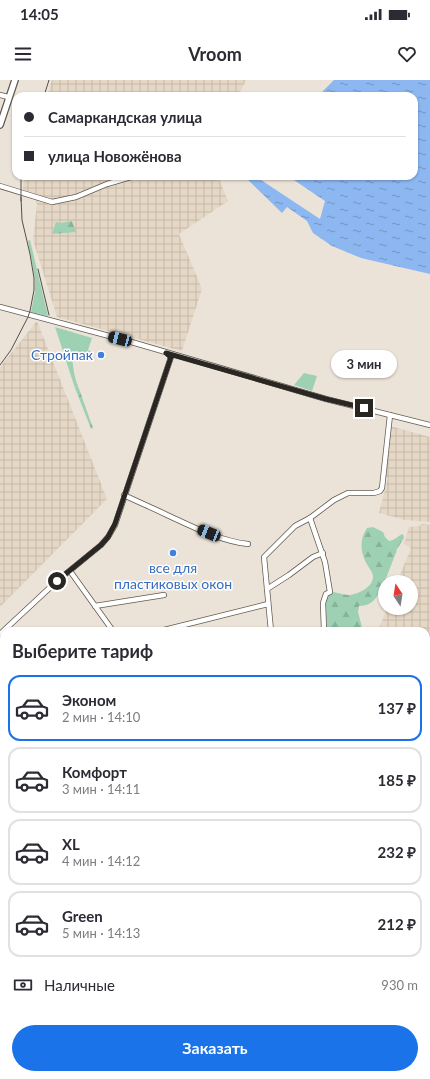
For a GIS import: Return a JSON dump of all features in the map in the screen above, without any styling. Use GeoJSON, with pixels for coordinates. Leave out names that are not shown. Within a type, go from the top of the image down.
{"type":"FeatureCollection","features":[{"type":"Feature","properties":{"kind":"main road"},"geometry":{"type":"LineString","coordinates":[[0,125],[8,97],[15,80]]}},
{"type":"Feature","properties":{"kind":"street"},"geometry":{"type":"LineString","coordinates":[[0,95],[8,97]]}},
{"type":"Feature","properties":{"kind":"street"},"geometry":{"type":"LineString","coordinates":[[0,186],[52,202],[76,197],[121,180]]}},
{"type":"Feature","properties":{"kind":"street"},"geometry":{"type":"LineString","coordinates":[[0,307],[128,341],[326,399],[430,425]]}},
{"type":"Feature","properties":{"kind":"street"},"geometry":{"type":"LineString","coordinates":[[8,627],[57,581],[101,545],[108,537],[115,524],[171,357],[166,353]]}},
{"type":"Feature","properties":{"kind":"street"},"geometry":{"type":"LineString","coordinates":[[271,627],[264,557],[295,526],[310,518],[334,500],[348,493],[380,492],[382,488],[390,415]]}},
{"type":"Feature","properties":{"kind":"street"},"geometry":{"type":"LineString","coordinates":[[124,495],[203,531],[237,543],[248,544]]}},
{"type":"Feature","properties":{"kind":"street"},"geometry":{"type":"LineString","coordinates":[[310,518],[326,562],[330,592],[326,594],[323,603],[324,627]]}},
{"type":"Feature","properties":{"kind":"street"},"geometry":{"type":"LineString","coordinates":[[267,589],[313,557],[322,553]]}},
{"type":"Feature","properties":{"kind":"street"},"geometry":{"type":"LineString","coordinates":[[70,571],[110,627]]}},
{"type":"Feature","properties":{"kind":"street"},"geometry":{"type":"LineString","coordinates":[[95,606],[164,595]]}},
{"type":"Feature","properties":{"kind":"street"},"geometry":{"type":"LineString","coordinates":[[176,627],[268,604]]}},
{"type":"Feature","properties":{"kind":"shaded area"},"geometry":{"type":"Polygon","coordinates":[[[52,80],[246,80],[240,92],[48,92],[52,80]]]}},
{"type":"Feature","properties":{"kind":"shaded area"},"geometry":{"type":"Polygon","coordinates":[[[24,180],[220,180],[228,201],[179,234],[202,289],[182,351],[57,317],[33,240],[37,205],[34,193],[23,190],[24,180]]]}},
{"type":"Feature","properties":{"kind":"shaded area"},"geometry":{"type":"Polygon","coordinates":[[[37,321],[107,499],[0,607],[0,367],[37,321]]]}},
{"type":"Feature","properties":{"kind":"shaded area"},"geometry":{"type":"Polygon","coordinates":[[[390,426],[430,437],[430,522],[405,520],[379,513],[388,478],[384,476],[390,426]]]}},
{"type":"Feature","properties":{"kind":"shaded area"},"geometry":{"type":"Polygon","coordinates":[[[422,524],[430,525],[430,627],[380,627],[384,615],[418,615],[418,575],[400,575],[411,548],[404,544],[409,527],[419,526],[422,524]]]}},
{"type":"Feature","properties":{"kind":"green space"},"geometry":{"type":"Polygon","coordinates":[[[72,221],[76,232],[52,234],[56,222],[61,223],[72,221]]]}},
{"type":"Feature","properties":{"kind":"green space"},"geometry":{"type":"Polygon","coordinates":[[[30,240],[48,316],[31,312],[35,291],[35,279],[28,241],[30,240]]]}},
{"type":"Feature","properties":{"kind":"green space"},"geometry":{"type":"Polygon","coordinates":[[[55,327],[92,338],[88,350],[92,352],[90,357],[72,355],[73,367],[78,386],[75,388],[60,342],[55,327]]]}},
{"type":"Feature","properties":{"kind":"green space"},"geometry":{"type":"Polygon","coordinates":[[[304,373],[317,376],[312,391],[294,385],[304,373]]]}},
{"type":"Feature","properties":{"kind":"green space"},"geometry":{"type":"Polygon","coordinates":[[[78,386],[93,428],[91,429],[75,388],[78,386]]]}},
{"type":"Feature","properties":{"kind":"green space"},"geometry":{"type":"Polygon","coordinates":[[[373,527],[383,532],[389,541],[403,534],[404,538],[397,549],[388,575],[378,575],[378,594],[369,604],[359,606],[358,612],[362,627],[327,627],[327,596],[334,592],[350,595],[357,593],[371,584],[373,577],[362,551],[364,533],[367,528],[373,527]]]}},
{"type":"Feature","properties":{"kind":"water"},"geometry":{"type":"Polygon","coordinates":[[[334,80],[430,80],[430,274],[361,258],[332,246],[313,233],[307,221],[287,207],[282,213],[248,180],[261,180],[320,219],[325,201],[294,180],[418,180],[418,92],[322,92],[334,80]]]}},
{"type":"Feature","properties":{"kind":"railway"},"geometry":{"type":"LineString","coordinates":[[45,92],[49,80]]}},
{"type":"Feature","properties":{"kind":"railway"},"geometry":{"type":"LineString","coordinates":[[21,180],[21,201]]}},
{"type":"Feature","properties":{"kind":"railway"},"geometry":{"type":"LineString","coordinates":[[0,365],[11,350],[28,317],[34,290],[34,278],[30,254],[22,220],[21,197]]}},
{"type":"Feature","properties":{"kind":"railway"},"geometry":{"type":"LineString","coordinates":[[38,269],[49,315]]}},
{"type":"Feature","properties":{"kind":"place","name":"Стройпак"},"geometry":{"type":"Point","coordinates":[101,355]}},
{"type":"Feature","properties":{"kind":"place","name":"все для пластиковых окон"},"geometry":{"type":"Point","coordinates":[173,553]}},
{"type":"Feature","properties":{"kind":"route"},"geometry":{"type":"LineString","coordinates":[[57,581],[101,545],[108,537],[115,524],[171,357],[166,353],[326,399],[364,408]]}}]}
